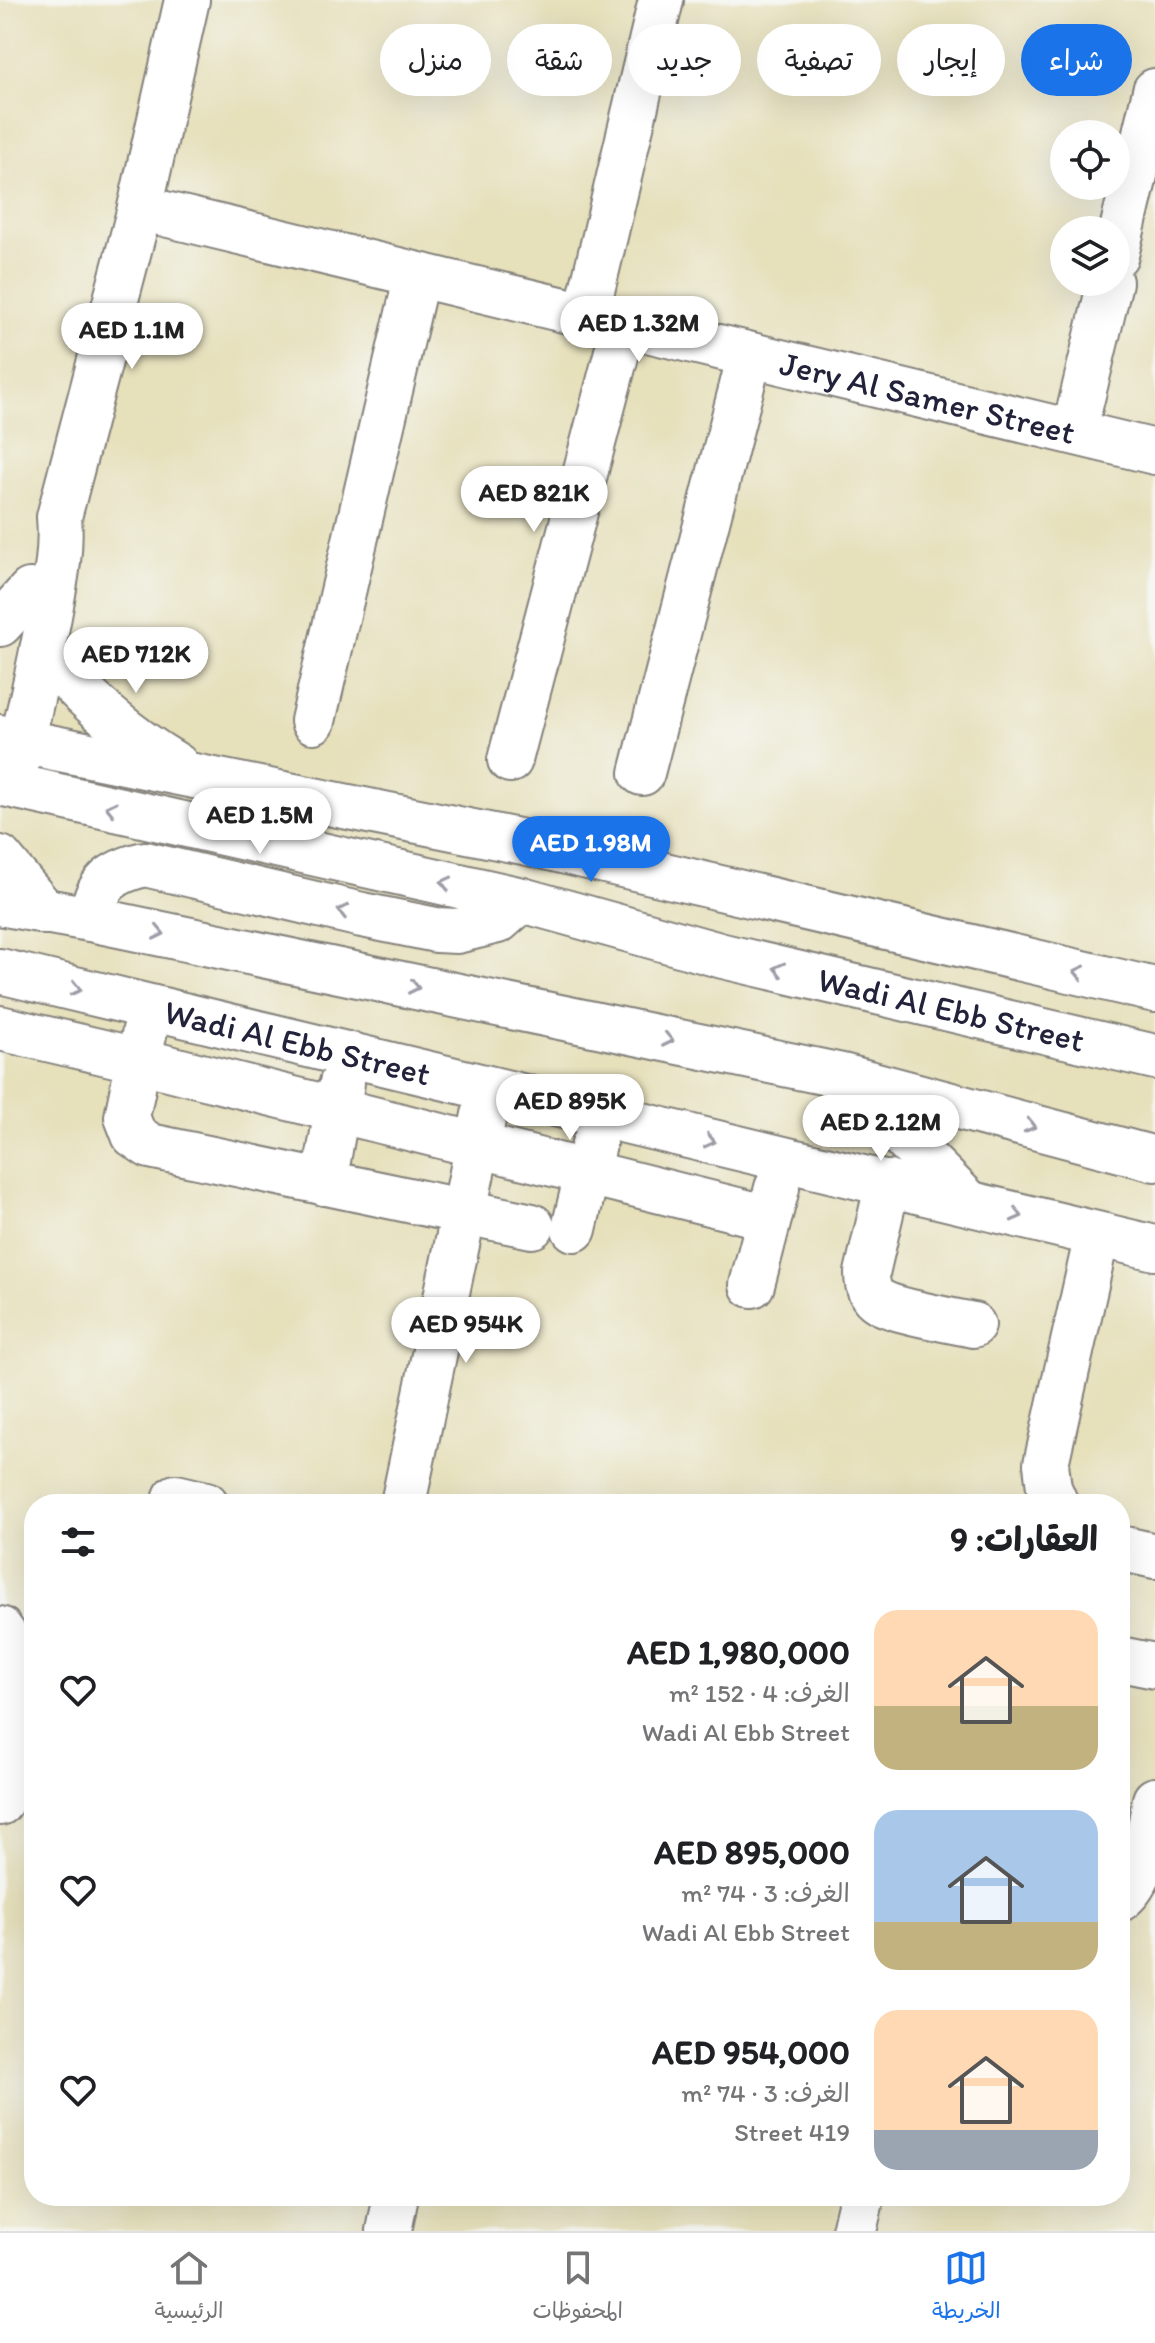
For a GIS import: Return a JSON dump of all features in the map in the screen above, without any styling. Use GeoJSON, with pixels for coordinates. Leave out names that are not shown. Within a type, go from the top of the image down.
{"type":"FeatureCollection","features":[{"type":"Feature","properties":{"kind":"street"},"geometry":{"type":"LineString","coordinates":[[7,733],[42,650],[58,566],[59,517],[140,208],[187,0]]}},
{"type":"Feature","properties":{"kind":"street"},"geometry":{"type":"LineString","coordinates":[[510,760],[605,320],[661,0]]}},
{"type":"Feature","properties":{"kind":"street"},"geometry":{"type":"LineString","coordinates":[[1125,216],[1155,91]]}},
{"type":"Feature","properties":{"kind":"street","name":"Jery Al Samer Street"},"geometry":{"type":"LineString","coordinates":[[140,208],[1155,452]]}},
{"type":"Feature","properties":{"kind":"street"},"geometry":{"type":"LineString","coordinates":[[313,721],[417,275]]}},
{"type":"Feature","properties":{"kind":"street"},"geometry":{"type":"LineString","coordinates":[[1074,432],[1107,296]]}},
{"type":"Feature","properties":{"kind":"street"},"geometry":{"type":"LineString","coordinates":[[642,773],[750,355]]}},
{"type":"Feature","properties":{"kind":"street"},"geometry":{"type":"LineString","coordinates":[[3,790],[7,733],[30,591],[42,545],[59,517]]}},
{"type":"Feature","properties":{"kind":"street"},"geometry":{"type":"LineString","coordinates":[[0,624],[30,591]]}},
{"type":"Feature","properties":{"kind":"street"},"geometry":{"type":"LineString","coordinates":[[42,650],[71,683],[103,712],[158,755],[198,778]]}},
{"type":"Feature","properties":{"kind":"street"},"geometry":{"type":"LineString","coordinates":[[7,733],[198,778],[528,843],[1155,990]]}},
{"type":"Feature","properties":{"kind":"street","name":"Wadi Al Ebb Street"},"geometry":{"type":"LineString","coordinates":[[3,790],[522,900],[723,956],[1155,1057]]}},
{"type":"Feature","properties":{"kind":"street"},"geometry":{"type":"LineString","coordinates":[[528,843],[723,956]]}},
{"type":"Feature","properties":{"kind":"street"},"geometry":{"type":"LineString","coordinates":[[0,858],[45,912]]}},
{"type":"Feature","properties":{"kind":"street"},"geometry":{"type":"LineString","coordinates":[[90,919],[94,898],[106,880],[124,869],[145,864],[436,930],[457,931],[498,921],[522,900]]}},
{"type":"Feature","properties":{"kind":"street"},"geometry":{"type":"LineString","coordinates":[[0,903],[90,919],[842,1076],[1155,1159]]}},
{"type":"Feature","properties":{"kind":"street","name":"Wadi Al Ebb Street"},"geometry":{"type":"LineString","coordinates":[[0,971],[1155,1248]]}},
{"type":"Feature","properties":{"kind":"street"},"geometry":{"type":"LineString","coordinates":[[151,1007],[127,1117],[129,1127],[141,1142],[150,1146],[553,1228],[587,1172],[600,1115]]}},
{"type":"Feature","properties":{"kind":"street"},"geometry":{"type":"LineString","coordinates":[[0,1028],[769,1218]]}},
{"type":"Feature","properties":{"kind":"street"},"geometry":{"type":"LineString","coordinates":[[324,1183],[347,1055]]}},
{"type":"Feature","properties":{"kind":"street"},"geometry":{"type":"LineString","coordinates":[[842,1076],[968,1202]]}},
{"type":"Feature","properties":{"kind":"street"},"geometry":{"type":"LineString","coordinates":[[405,1494],[490,1088]]}},
{"type":"Feature","properties":{"kind":"street"},"geometry":{"type":"LineString","coordinates":[[752,1285],[785,1159]]}},
{"type":"Feature","properties":{"kind":"street"},"geometry":{"type":"LineString","coordinates":[[888,1183],[867,1273],[873,1296],[886,1305],[973,1325]]}},
{"type":"Feature","properties":{"kind":"street"},"geometry":{"type":"LineString","coordinates":[[1052,1494],[1046,1464],[1097,1235]]}},
{"type":"Feature","properties":{"kind":"street"},"geometry":{"type":"LineString","coordinates":[[1130,1550],[1155,1556]]}},
{"type":"Feature","properties":{"kind":"street"},"geometry":{"type":"LineString","coordinates":[[0,1629],[9,1640],[24,1684]]}},
{"type":"Feature","properties":{"kind":"street"},"geometry":{"type":"LineString","coordinates":[[1130,1661],[1155,1666]]}},
{"type":"Feature","properties":{"kind":"street"},"geometry":{"type":"LineString","coordinates":[[0,1803],[24,1713]]}},
{"type":"Feature","properties":{"kind":"street"},"geometry":{"type":"LineString","coordinates":[[1130,1892],[1137,1880],[1155,1800]]}},
{"type":"Feature","properties":{"kind":"street"},"geometry":{"type":"LineString","coordinates":[[389,2231],[394,2206]]}},
{"type":"Feature","properties":{"kind":"street"},"geometry":{"type":"LineString","coordinates":[[854,2231],[860,2206]]}}]}
